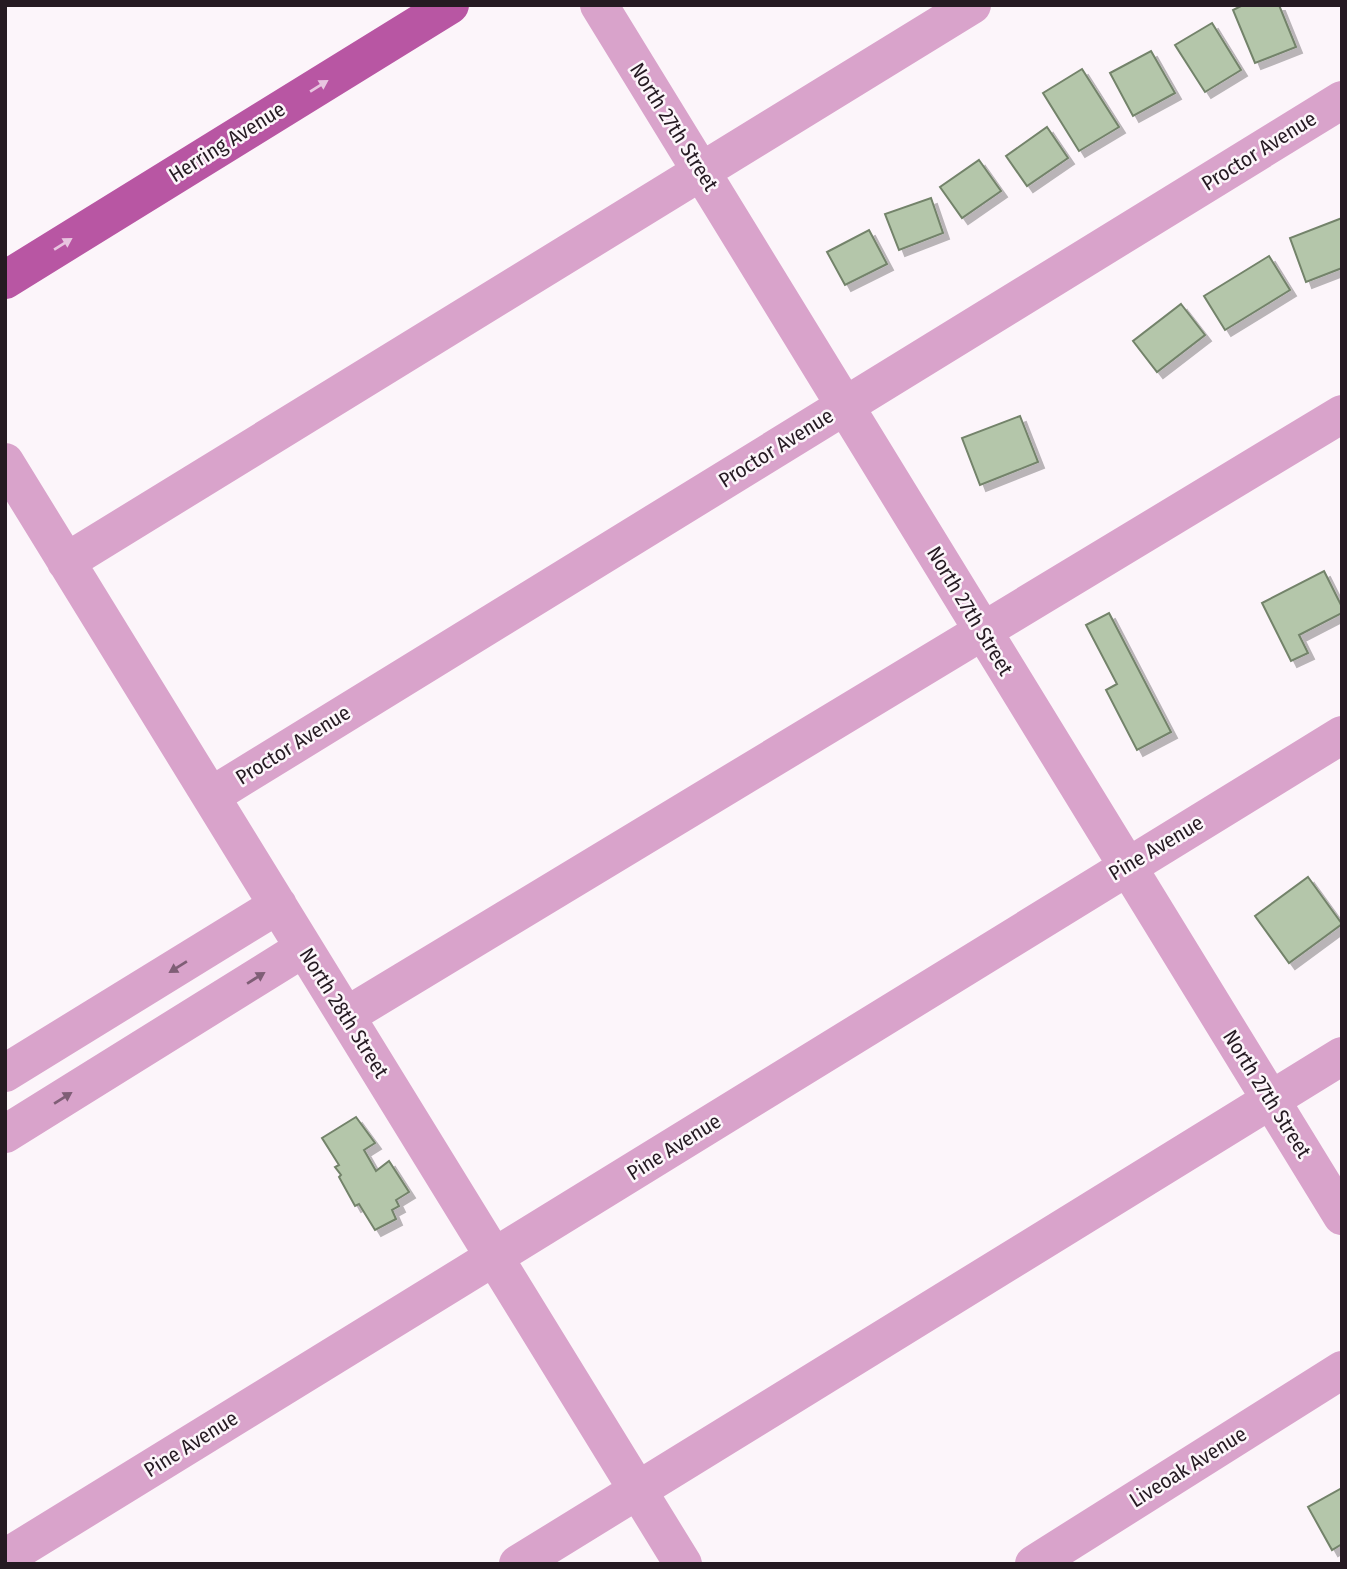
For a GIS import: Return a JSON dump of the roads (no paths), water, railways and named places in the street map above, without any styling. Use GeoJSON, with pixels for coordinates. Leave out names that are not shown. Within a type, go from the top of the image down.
{"type":"FeatureCollection","features":[{"type":"Feature","properties":{"kind":"main road","name":"Herring Avenue"},"geometry":{"type":"LineString","coordinates":[[5,280],[450,5]]}},
{"type":"Feature","properties":{"kind":"street","name":"North 27th Street"},"geometry":{"type":"LineString","coordinates":[[599,5],[1342,1216]]}},
{"type":"Feature","properties":{"kind":"street"},"geometry":{"type":"LineString","coordinates":[[66,562],[972,5]]}},
{"type":"Feature","properties":{"kind":"street","name":"Proctor Avenue"},"geometry":{"type":"LineString","coordinates":[[211,796],[1342,100]]}},
{"type":"Feature","properties":{"kind":"street"},"geometry":{"type":"LineString","coordinates":[[346,1016],[982,629],[1342,414]]}},
{"type":"Feature","properties":{"kind":"street","name":"North 28th Street"},"geometry":{"type":"LineString","coordinates":[[5,462],[683,1564]]}},
{"type":"Feature","properties":{"kind":"street","name":"Pine Avenue"},"geometry":{"type":"LineString","coordinates":[[5,1558],[1342,735]]}},
{"type":"Feature","properties":{"kind":"street"},"geometry":{"type":"LineString","coordinates":[[5,1073],[278,905]]}},
{"type":"Feature","properties":{"kind":"street"},"geometry":{"type":"LineString","coordinates":[[5,1134],[304,948]]}},
{"type":"Feature","properties":{"kind":"street"},"geometry":{"type":"LineString","coordinates":[[517,1564],[1342,1056]]}},
{"type":"Feature","properties":{"kind":"street","name":"Liveoak Avenue"},"geometry":{"type":"LineString","coordinates":[[1034,1564],[1342,1370]]}}]}
